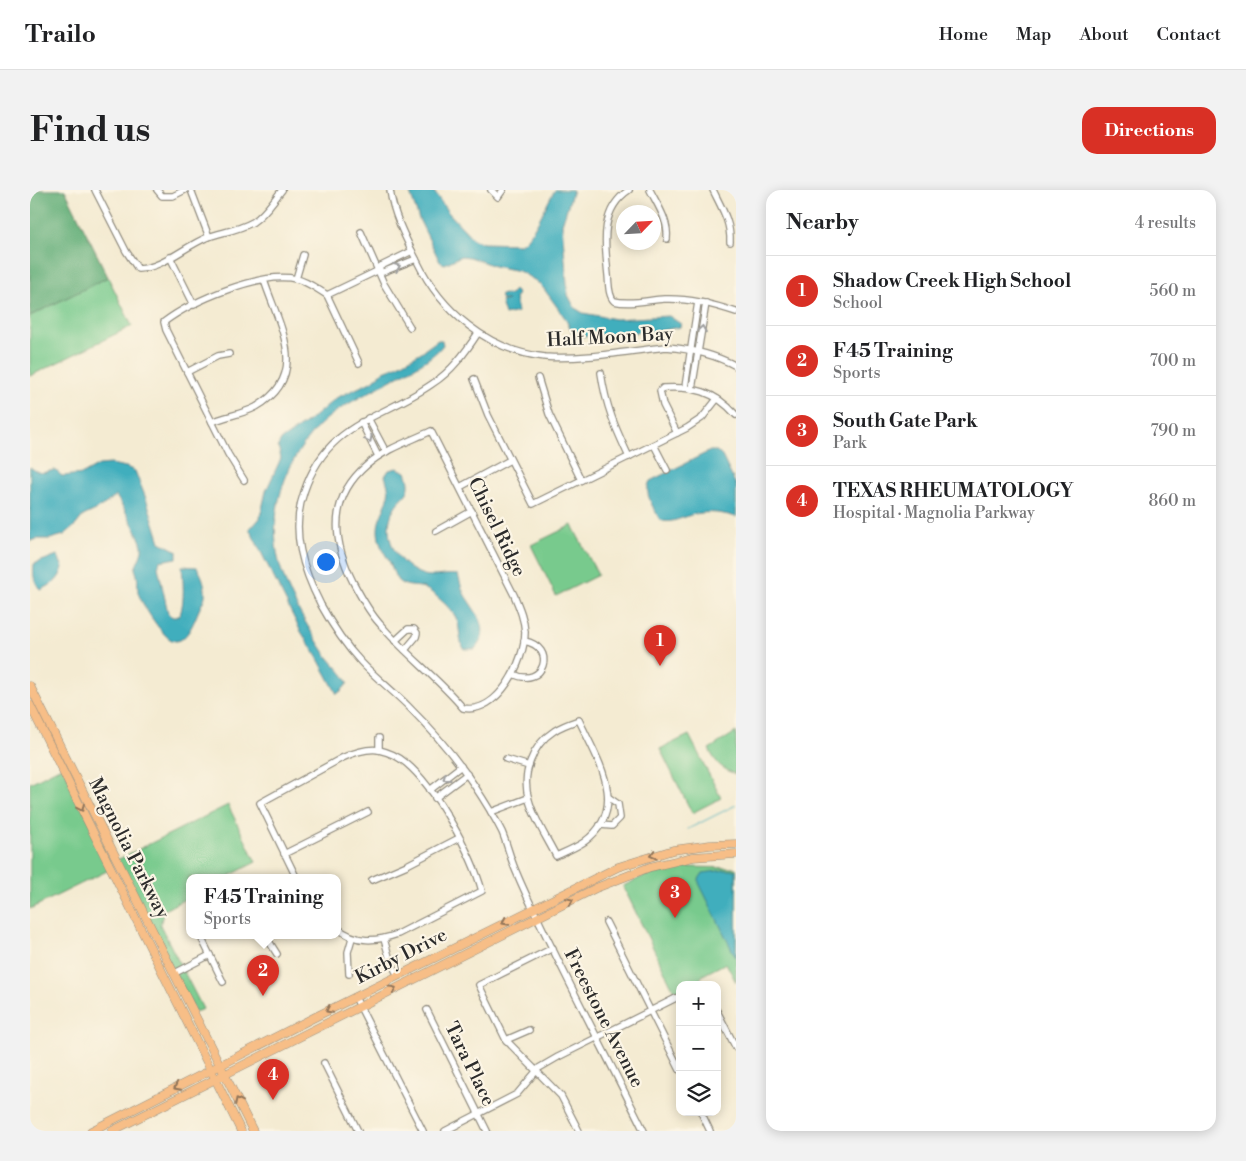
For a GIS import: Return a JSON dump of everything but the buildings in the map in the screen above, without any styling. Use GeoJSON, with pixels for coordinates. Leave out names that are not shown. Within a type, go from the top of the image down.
{"type":"FeatureCollection","features":[{"type":"Feature","properties":{"kind":"main road","name":"Magnolia Parkway"},"geometry":{"type":"LineString","coordinates":[[30,686],[252,1129]]}},
{"type":"Feature","properties":{"kind":"main road","name":"Magnolia Parkway"},"geometry":{"type":"LineString","coordinates":[[30,705],[242,1131]]}},
{"type":"Feature","properties":{"kind":"main road"},"geometry":{"type":"LineString","coordinates":[[39,722],[48,732],[62,760],[67,761]]}},
{"type":"Feature","properties":{"kind":"main road","name":"Kirby Drive"},"geometry":{"type":"LineString","coordinates":[[91,1131],[305,1022],[618,867],[674,850],[710,845],[736,844]]}},
{"type":"Feature","properties":{"kind":"main road"},"geometry":{"type":"LineString","coordinates":[[674,850],[676,861]]}},
{"type":"Feature","properties":{"kind":"main road","name":"Kirby Drive"},"geometry":{"type":"LineString","coordinates":[[112,1131],[596,888],[650,866],[693,857],[736,854]]}},
{"type":"Feature","properties":{"kind":"main road"},"geometry":{"type":"LineString","coordinates":[[141,927],[146,930],[166,971],[171,975],[175,973]]}},
{"type":"Feature","properties":{"kind":"main road"},"geometry":{"type":"LineString","coordinates":[[275,1048],[275,1044],[298,1029],[305,1022]]}},
{"type":"Feature","properties":{"kind":"main road"},"geometry":{"type":"LineString","coordinates":[[241,1066],[248,1058],[268,1048],[266,1042]]}},
{"type":"Feature","properties":{"kind":"street"},"geometry":{"type":"LineString","coordinates":[[95,190],[126,251],[138,269],[143,269],[170,258],[209,237],[242,227],[253,221],[261,215],[282,190]]}},
{"type":"Feature","properties":{"kind":"street"},"geometry":{"type":"LineString","coordinates":[[158,190],[162,196],[173,196],[185,190]]}},
{"type":"Feature","properties":{"kind":"street"},"geometry":{"type":"LineString","coordinates":[[190,190],[209,237]]}},
{"type":"Feature","properties":{"kind":"street","name":"Half Moon Bay"},"geometry":{"type":"LineString","coordinates":[[390,190],[398,218],[412,251],[424,275],[439,297],[454,313],[478,333],[507,348],[544,356],[573,357],[666,347],[690,350],[718,357],[736,366]]}},
{"type":"Feature","properties":{"kind":"street"},"geometry":{"type":"LineString","coordinates":[[491,190],[498,197],[503,190]]}},
{"type":"Feature","properties":{"kind":"street"},"geometry":{"type":"LineString","coordinates":[[629,190],[614,204],[605,231],[610,293],[614,301],[623,303],[666,299],[706,303],[736,312]]}},
{"type":"Feature","properties":{"kind":"street"},"geometry":{"type":"LineString","coordinates":[[650,190],[664,219],[668,232],[667,239]]}},
{"type":"Feature","properties":{"kind":"street"},"geometry":{"type":"LineString","coordinates":[[713,190],[726,216],[730,242]]}},
{"type":"Feature","properties":{"kind":"street"},"geometry":{"type":"LineString","coordinates":[[361,232],[377,271],[410,327]]}},
{"type":"Feature","properties":{"kind":"street"},"geometry":{"type":"LineString","coordinates":[[327,295],[377,271],[381,266],[412,251]]}},
{"type":"Feature","properties":{"kind":"street"},"geometry":{"type":"LineString","coordinates":[[296,279],[303,255]]}},
{"type":"Feature","properties":{"kind":"street"},"geometry":{"type":"LineString","coordinates":[[170,258],[194,305]]}},
{"type":"Feature","properties":{"kind":"street"},"geometry":{"type":"LineString","coordinates":[[377,271],[383,272],[416,259]]}},
{"type":"Feature","properties":{"kind":"street"},"geometry":{"type":"LineString","coordinates":[[244,480],[228,454],[166,330],[164,322],[194,305],[233,288],[279,277],[296,279],[327,295],[359,363]]}},
{"type":"Feature","properties":{"kind":"street"},"geometry":{"type":"LineString","coordinates":[[212,422],[258,406],[275,391],[286,373],[288,364],[286,338],[264,280]]}},
{"type":"Feature","properties":{"kind":"street"},"geometry":{"type":"LineString","coordinates":[[685,387],[698,302]]}},
{"type":"Feature","properties":{"kind":"street"},"geometry":{"type":"LineString","coordinates":[[692,389],[706,303]]}},
{"type":"Feature","properties":{"kind":"street","name":"Freestone Avenue"},"geometry":{"type":"LineString","coordinates":[[478,333],[460,359],[440,379],[420,392],[360,422],[326,450],[312,472],[303,492],[299,510],[298,529],[300,552],[304,568],[320,604],[345,643],[361,662],[431,730],[462,766],[491,812],[502,833],[516,872],[537,918],[644,1131]]}},
{"type":"Feature","properties":{"kind":"street"},"geometry":{"type":"LineString","coordinates":[[187,372],[218,356],[229,354]]}},
{"type":"Feature","properties":{"kind":"street"},"geometry":{"type":"LineString","coordinates":[[601,374],[606,404],[629,457]]}},
{"type":"Feature","properties":{"kind":"street"},"geometry":{"type":"LineString","coordinates":[[538,378],[549,414],[581,480]]}},
{"type":"Feature","properties":{"kind":"street"},"geometry":{"type":"LineString","coordinates":[[474,379],[488,415],[533,504],[677,433],[702,418],[717,399]]}},
{"type":"Feature","properties":{"kind":"street"},"geometry":{"type":"LineString","coordinates":[[677,433],[663,404],[660,390],[663,388],[685,387],[709,394],[736,415]]}},
{"type":"Feature","properties":{"kind":"street"},"geometry":{"type":"LineString","coordinates":[[368,418],[386,452],[378,456],[357,474],[345,494],[338,518],[338,539],[346,566],[361,597],[379,624],[395,641],[405,650],[416,638],[417,633],[414,629],[408,629],[395,641]]}},
{"type":"Feature","properties":{"kind":"street"},"geometry":{"type":"LineString","coordinates":[[360,422],[378,456]]}},
{"type":"Feature","properties":{"kind":"street","name":"Chisel Ridge"},"geometry":{"type":"LineString","coordinates":[[386,452],[431,430],[520,608],[524,622],[524,642],[518,665],[513,674],[495,696],[484,704],[471,709],[463,708],[405,650]]}},
{"type":"Feature","properties":{"kind":"street"},"geometry":{"type":"LineString","coordinates":[[654,445],[666,470]]}},
{"type":"Feature","properties":{"kind":"street"},"geometry":{"type":"LineString","coordinates":[[460,487],[510,460]]}},
{"type":"Feature","properties":{"kind":"street"},"geometry":{"type":"LineString","coordinates":[[436,531],[472,511]]}},
{"type":"Feature","properties":{"kind":"street"},"geometry":{"type":"LineString","coordinates":[[513,674],[526,678],[537,674],[542,668],[544,656],[540,649],[532,643],[524,642]]}},
{"type":"Feature","properties":{"kind":"street"},"geometry":{"type":"LineString","coordinates":[[579,720],[605,775],[608,797],[606,810],[600,825],[583,842],[556,856],[528,798],[526,780],[529,766],[536,749],[549,734],[579,720]]}},
{"type":"Feature","properties":{"kind":"street"},"geometry":{"type":"LineString","coordinates":[[379,750],[380,738]]}},
{"type":"Feature","properties":{"kind":"street"},"geometry":{"type":"LineString","coordinates":[[293,874],[260,803],[355,752],[379,750],[393,755],[414,770],[430,790],[459,838],[482,891],[398,934],[384,939],[352,938],[341,931]]}},
{"type":"Feature","properties":{"kind":"street"},"geometry":{"type":"LineString","coordinates":[[506,759],[529,766]]}},
{"type":"Feature","properties":{"kind":"street"},"geometry":{"type":"LineString","coordinates":[[430,790],[462,766]]}},
{"type":"Feature","properties":{"kind":"street"},"geometry":{"type":"LineString","coordinates":[[435,798],[466,774]]}},
{"type":"Feature","properties":{"kind":"street"},"geometry":{"type":"LineString","coordinates":[[600,825],[612,826],[620,818],[618,804],[608,797]]}},
{"type":"Feature","properties":{"kind":"street"},"geometry":{"type":"LineString","coordinates":[[491,812],[528,798]]}},
{"type":"Feature","properties":{"kind":"street"},"geometry":{"type":"LineString","coordinates":[[284,854],[368,812]]}},
{"type":"Feature","properties":{"kind":"street"},"geometry":{"type":"LineString","coordinates":[[372,880],[407,865],[459,838]]}},
{"type":"Feature","properties":{"kind":"street"},"geometry":{"type":"LineString","coordinates":[[606,922],[676,1062]]}},
{"type":"Feature","properties":{"kind":"street"},"geometry":{"type":"LineString","coordinates":[[349,974],[348,952],[352,938]]}},
{"type":"Feature","properties":{"kind":"street"},"geometry":{"type":"LineString","coordinates":[[202,939],[223,982]]}},
{"type":"Feature","properties":{"kind":"street"},"geometry":{"type":"LineString","coordinates":[[268,939],[278,954]]}},
{"type":"Feature","properties":{"kind":"street"},"geometry":{"type":"LineString","coordinates":[[384,939],[390,960],[398,976]]}},
{"type":"Feature","properties":{"kind":"street"},"geometry":{"type":"LineString","coordinates":[[553,948],[479,986],[506,1040],[562,1096],[579,1131]]}},
{"type":"Feature","properties":{"kind":"street"},"geometry":{"type":"LineString","coordinates":[[175,973],[210,956]]}},
{"type":"Feature","properties":{"kind":"street"},"geometry":{"type":"LineString","coordinates":[[355,997],[423,1131]]}},
{"type":"Feature","properties":{"kind":"street"},"geometry":{"type":"LineString","coordinates":[[444,1131],[517,1094],[537,1071],[558,1057],[676,998]]}},
{"type":"Feature","properties":{"kind":"street","name":"Tara Place"},"geometry":{"type":"LineString","coordinates":[[427,1010],[487,1131]]}},
{"type":"Feature","properties":{"kind":"street"},"geometry":{"type":"LineString","coordinates":[[721,1019],[736,1048]]}},
{"type":"Feature","properties":{"kind":"street"},"geometry":{"type":"LineString","coordinates":[[506,1040],[529,1030]]}},
{"type":"Feature","properties":{"kind":"street"},"geometry":{"type":"LineString","coordinates":[[324,1063],[358,1131]]}},
{"type":"Feature","properties":{"kind":"street"},"geometry":{"type":"LineString","coordinates":[[703,1116],[710,1131]]}},
{"type":"Feature","properties":{"kind":"street"},"geometry":{"type":"LineString","coordinates":[[242,1131],[252,1129]]}},
{"type":"Feature","properties":{"kind":"green space"},"geometry":{"type":"Polygon","coordinates":[[[30,190],[65,190],[108,277],[30,316],[30,190]]]}},
{"type":"Feature","properties":{"kind":"green space"},"geometry":{"type":"Polygon","coordinates":[[[108,277],[132,326],[30,376],[30,316],[108,277]]]}},
{"type":"Feature","properties":{"kind":"green space"},"geometry":{"type":"Polygon","coordinates":[[[572,525],[598,575],[556,596],[531,545],[572,525]]]}},
{"type":"Feature","properties":{"kind":"green space"},"geometry":{"type":"Polygon","coordinates":[[[736,732],[736,774],[720,765],[709,749],[736,732]]]}},
{"type":"Feature","properties":{"kind":"green space"},"geometry":{"type":"Polygon","coordinates":[[[689,735],[721,798],[692,813],[660,749],[689,735]]]}},
{"type":"Feature","properties":{"kind":"green space"},"geometry":{"type":"Polygon","coordinates":[[[63,766],[113,868],[30,909],[30,783],[63,766]]]}},
{"type":"Feature","properties":{"kind":"green space"},"geometry":{"type":"Polygon","coordinates":[[[228,805],[256,862],[233,874],[186,874],[186,899],[164,910],[160,925],[203,1009],[195,1012],[117,860],[228,805]]]}},
{"type":"Feature","properties":{"kind":"green space"},"geometry":{"type":"Polygon","coordinates":[[[685,867],[736,868],[736,982],[726,963],[703,975],[699,981],[676,981],[676,995],[623,886],[644,876],[685,867]]]}},
{"type":"Feature","properties":{"kind":"water"},"geometry":{"type":"Polygon","coordinates":[[[409,190],[433,190],[448,212],[473,239],[483,243],[520,244],[525,241],[534,228],[555,190],[573,190],[562,224],[568,295],[575,308],[583,313],[615,319],[669,316],[681,324],[680,327],[658,331],[574,337],[565,318],[544,289],[536,281],[519,271],[494,266],[470,257],[461,256],[445,264],[440,262],[419,219],[409,190]]]}},
{"type":"Feature","properties":{"kind":"water"},"geometry":{"type":"Polygon","coordinates":[[[514,290],[518,294],[515,298],[518,312],[505,315],[501,302],[508,300],[502,300],[500,296],[503,294],[509,295],[514,290]]]}},
{"type":"Feature","properties":{"kind":"water"},"geometry":{"type":"Polygon","coordinates":[[[438,340],[442,340],[443,345],[426,360],[346,405],[322,423],[307,439],[285,480],[276,524],[276,547],[281,569],[295,603],[307,625],[327,656],[348,683],[337,694],[300,630],[249,528],[260,518],[266,491],[281,458],[278,446],[281,440],[310,420],[336,398],[373,381],[384,371],[420,353],[438,340]]]}},
{"type":"Feature","properties":{"kind":"water"},"geometry":{"type":"Polygon","coordinates":[[[710,451],[717,451],[722,456],[736,485],[736,517],[700,513],[673,521],[660,520],[649,496],[648,486],[650,481],[710,451]]]}},
{"type":"Feature","properties":{"kind":"water"},"geometry":{"type":"Polygon","coordinates":[[[111,464],[135,471],[160,542],[177,551],[177,558],[160,561],[158,567],[168,613],[172,617],[180,615],[182,609],[182,566],[197,567],[202,577],[205,598],[189,632],[180,640],[170,639],[161,631],[140,597],[135,569],[141,555],[142,546],[127,513],[116,496],[98,509],[83,516],[64,535],[50,539],[30,541],[30,467],[40,472],[55,470],[62,476],[83,474],[99,465],[111,464]]]}},
{"type":"Feature","properties":{"kind":"water"},"geometry":{"type":"Polygon","coordinates":[[[397,468],[406,472],[409,486],[408,491],[395,507],[389,523],[389,532],[394,550],[407,565],[424,575],[458,575],[464,594],[482,624],[482,636],[475,649],[464,649],[456,617],[440,599],[424,588],[404,585],[398,581],[382,549],[378,529],[389,495],[385,476],[389,470],[397,468]]]}},
{"type":"Feature","properties":{"kind":"water"},"geometry":{"type":"Polygon","coordinates":[[[57,555],[63,567],[60,575],[52,584],[41,590],[34,578],[34,564],[57,555]]]}},
{"type":"Feature","properties":{"kind":"water"},"geometry":{"type":"Polygon","coordinates":[[[736,870],[736,958],[699,883],[703,873],[736,870]]]}},
{"type":"Feature","properties":{"kind":"waterway"},"geometry":{"type":"LineString","coordinates":[[688,829],[736,805]]}},
{"type":"Feature","properties":{"kind":"place","name":"Shadow Creek High School"},"geometry":{"type":"Point","coordinates":[660,666]}},
{"type":"Feature","properties":{"kind":"place","name":"South Gate Park"},"geometry":{"type":"Point","coordinates":[675,918]}},
{"type":"Feature","properties":{"kind":"place","name":"F45 Training"},"geometry":{"type":"Point","coordinates":[263,996]}},
{"type":"Feature","properties":{"kind":"place","name":"TEXAS RHEUMATOLOGY"},"geometry":{"type":"Point","coordinates":[273,1100]}}]}
